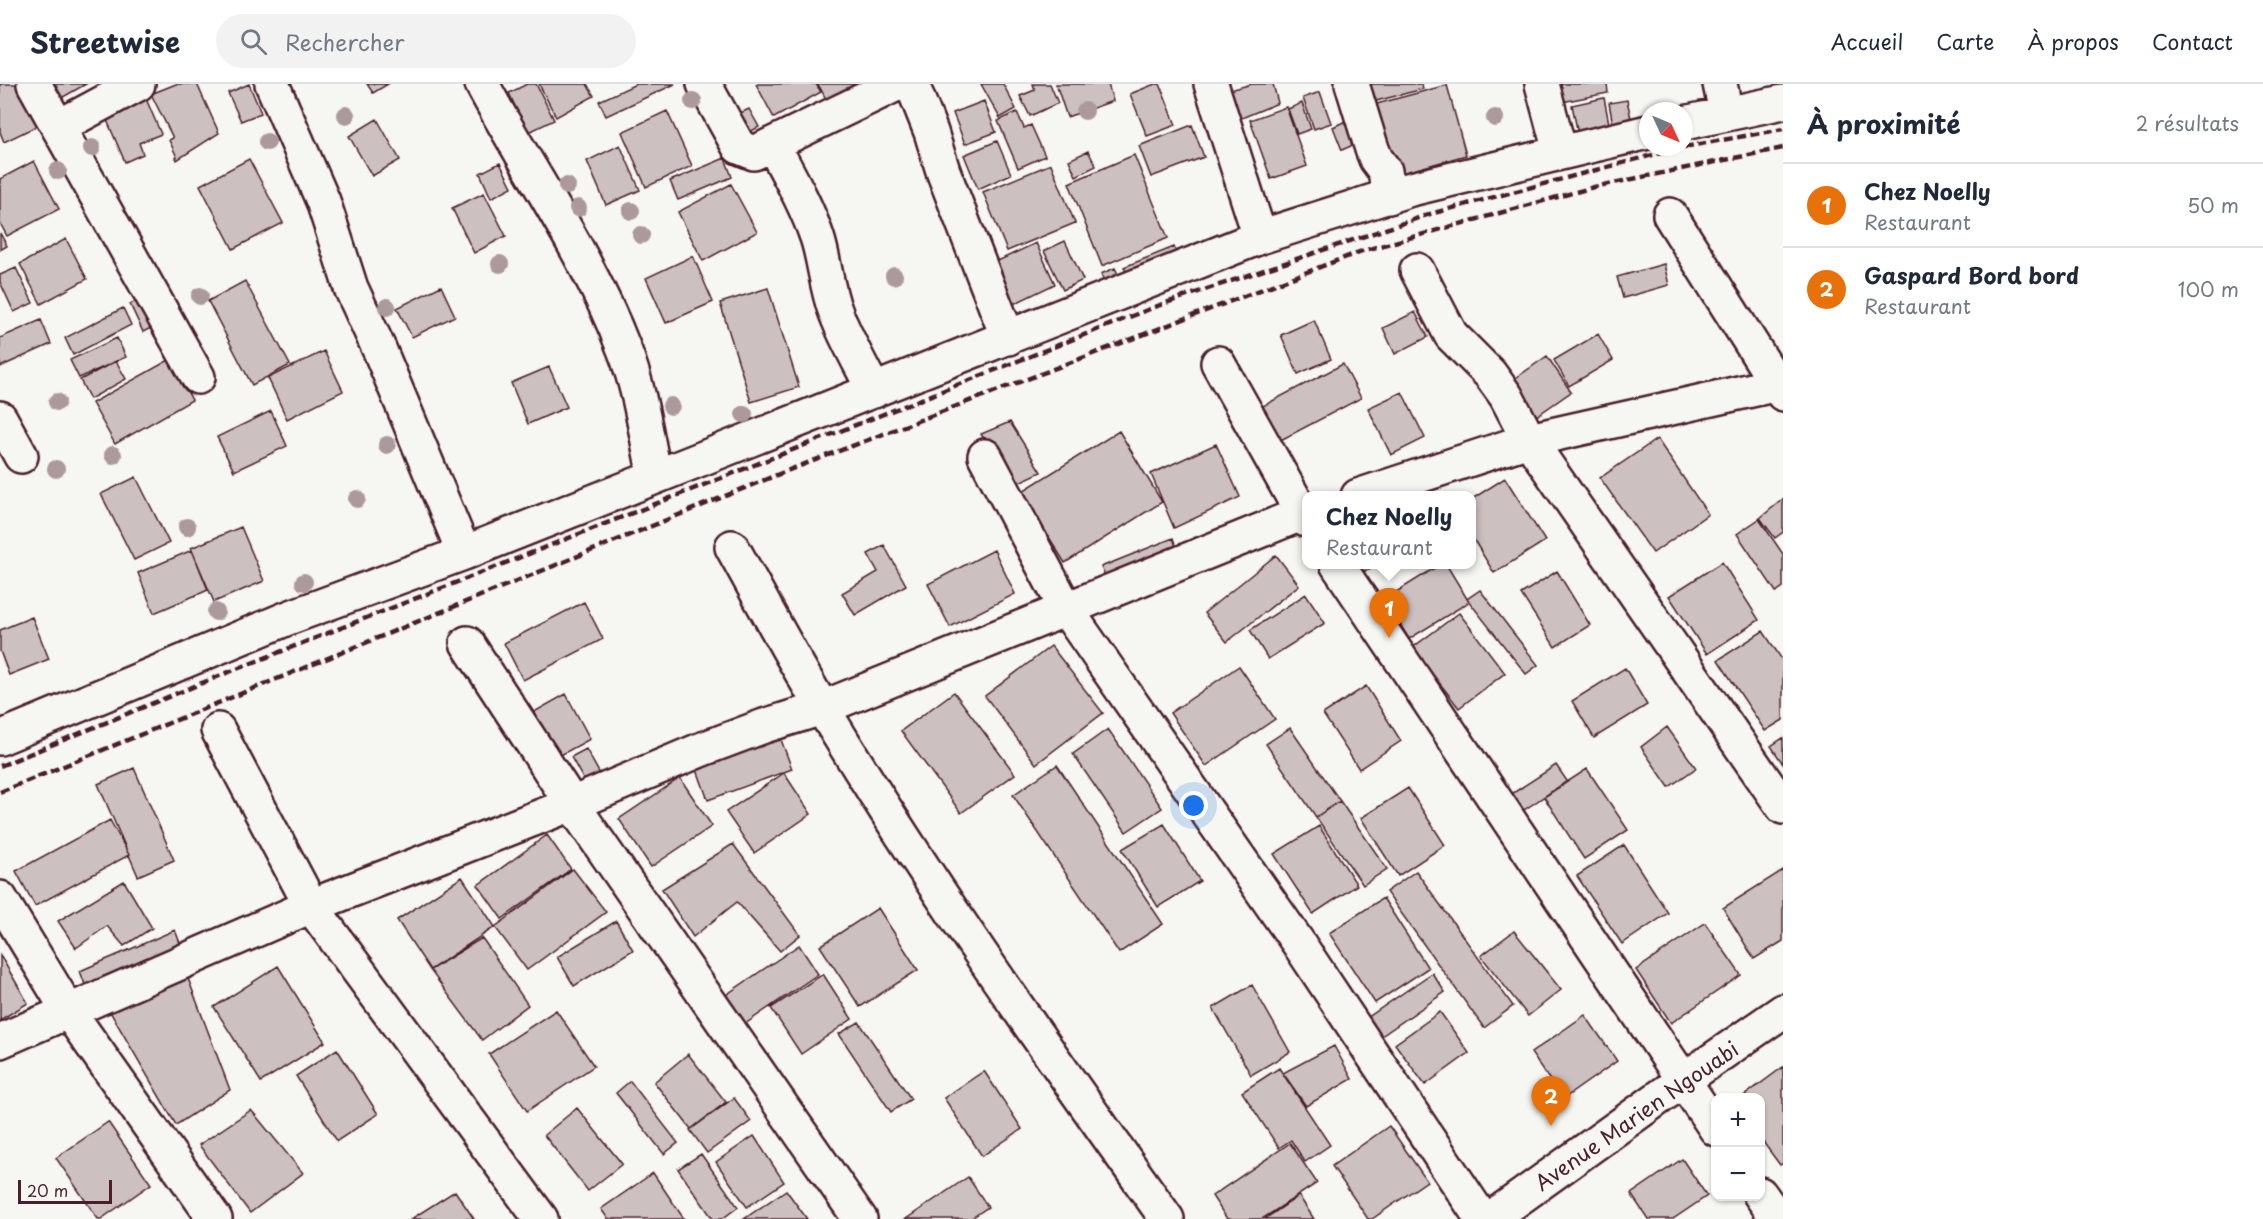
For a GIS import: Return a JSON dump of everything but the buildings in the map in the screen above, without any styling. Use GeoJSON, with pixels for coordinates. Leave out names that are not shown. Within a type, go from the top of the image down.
{"type":"FeatureCollection","features":[{"type":"Feature","properties":{"kind":"street"},"geometry":{"type":"LineString","coordinates":[[34,84],[198,377]]}},
{"type":"Feature","properties":{"kind":"street"},"geometry":{"type":"LineString","coordinates":[[58,127],[138,84]]}},
{"type":"Feature","properties":{"kind":"street"},"geometry":{"type":"LineString","coordinates":[[272,84],[323,201],[351,288],[380,351],[464,553]]}},
{"type":"Feature","properties":{"kind":"street"},"geometry":{"type":"LineString","coordinates":[[482,84],[574,243],[609,313],[625,350],[637,390],[656,477]]}},
{"type":"Feature","properties":{"kind":"street"},"geometry":{"type":"LineString","coordinates":[[704,84],[739,147],[754,153],[897,84]]}},
{"type":"Feature","properties":{"kind":"street"},"geometry":{"type":"LineString","coordinates":[[912,84],[1008,338]]}},
{"type":"Feature","properties":{"kind":"street"},"geometry":{"type":"LineString","coordinates":[[1211,84],[1260,237]]}},
{"type":"Feature","properties":{"kind":"street"},"geometry":{"type":"LineString","coordinates":[[1352,84],[1372,149],[1385,171],[1389,196]]}},
{"type":"Feature","properties":{"kind":"street"},"geometry":{"type":"LineString","coordinates":[[1542,84],[1560,152]]}},
{"type":"Feature","properties":{"kind":"street"},"geometry":{"type":"LineString","coordinates":[[1693,117],[1723,98],[1783,102]]}},
{"type":"Feature","properties":{"kind":"street"},"geometry":{"type":"LineString","coordinates":[[0,738],[288,618],[464,553],[1260,237],[1418,187],[1639,134]]}},
{"type":"Feature","properties":{"kind":"street"},"geometry":{"type":"LineString","coordinates":[[773,145],[798,192],[816,235],[826,266],[835,312],[874,392]]}},
{"type":"Feature","properties":{"kind":"street"},"geometry":{"type":"LineString","coordinates":[[1371,491],[1529,440],[1781,387],[1670,215]]}},
{"type":"Feature","properties":{"kind":"street"},"geometry":{"type":"LineString","coordinates":[[1417,270],[1451,335],[1490,374],[1506,396],[1529,440],[1783,807]]}},
{"type":"Feature","properties":{"kind":"street"},"geometry":{"type":"LineString","coordinates":[[1218,363],[1302,510]]}},
{"type":"Feature","properties":{"kind":"street"},"geometry":{"type":"LineString","coordinates":[[0,418],[21,456]]}},
{"type":"Feature","properties":{"kind":"street"},"geometry":{"type":"LineString","coordinates":[[986,456],[1066,609],[1299,944],[1482,1219]]}},
{"type":"Feature","properties":{"kind":"street"},"geometry":{"type":"LineString","coordinates":[[0,1041],[312,906],[572,804],[700,750],[764,726],[822,708],[1302,516]]}},
{"type":"Feature","properties":{"kind":"street"},"geometry":{"type":"LineString","coordinates":[[732,547],[822,708],[925,871],[1029,1026],[1167,1219]]}},
{"type":"Feature","properties":{"kind":"street"},"geometry":{"type":"LineString","coordinates":[[1339,569],[1711,1122]]}},
{"type":"Feature","properties":{"kind":"street"},"geometry":{"type":"LineString","coordinates":[[467,643],[572,804],[860,1219]]}},
{"type":"Feature","properties":{"kind":"street"},"geometry":{"type":"LineString","coordinates":[[218,730],[312,906],[541,1219]]}},
{"type":"Feature","properties":{"kind":"street"},"geometry":{"type":"LineString","coordinates":[[0,898],[69,1012],[215,1219]]}},
{"type":"Feature","properties":{"kind":"street","name":"Avenue Marien Ngouabi"},"geometry":{"type":"LineString","coordinates":[[1490,1219],[1783,1011]]}},
{"type":"Feature","properties":{"kind":"street"},"geometry":{"type":"LineString","coordinates":[[1765,1200],[1778,1219]]}},
{"type":"Feature","properties":{"kind":"railway"},"geometry":{"type":"LineString","coordinates":[[1693,145],[1783,129]]}},
{"type":"Feature","properties":{"kind":"railway"},"geometry":{"type":"LineString","coordinates":[[0,792],[784,472],[1362,251],[1594,187],[1783,148]]}},
{"type":"Feature","properties":{"kind":"railway"},"geometry":{"type":"LineString","coordinates":[[0,766],[224,674],[1160,305],[1430,214],[1649,156]]}},
{"type":"Feature","properties":{"kind":"place","name":"Chez Noelly"},"geometry":{"type":"Point","coordinates":[1389,638]}},
{"type":"Feature","properties":{"kind":"place","name":"Gaspard Bord bord"},"geometry":{"type":"Point","coordinates":[1551,1126]}}]}
